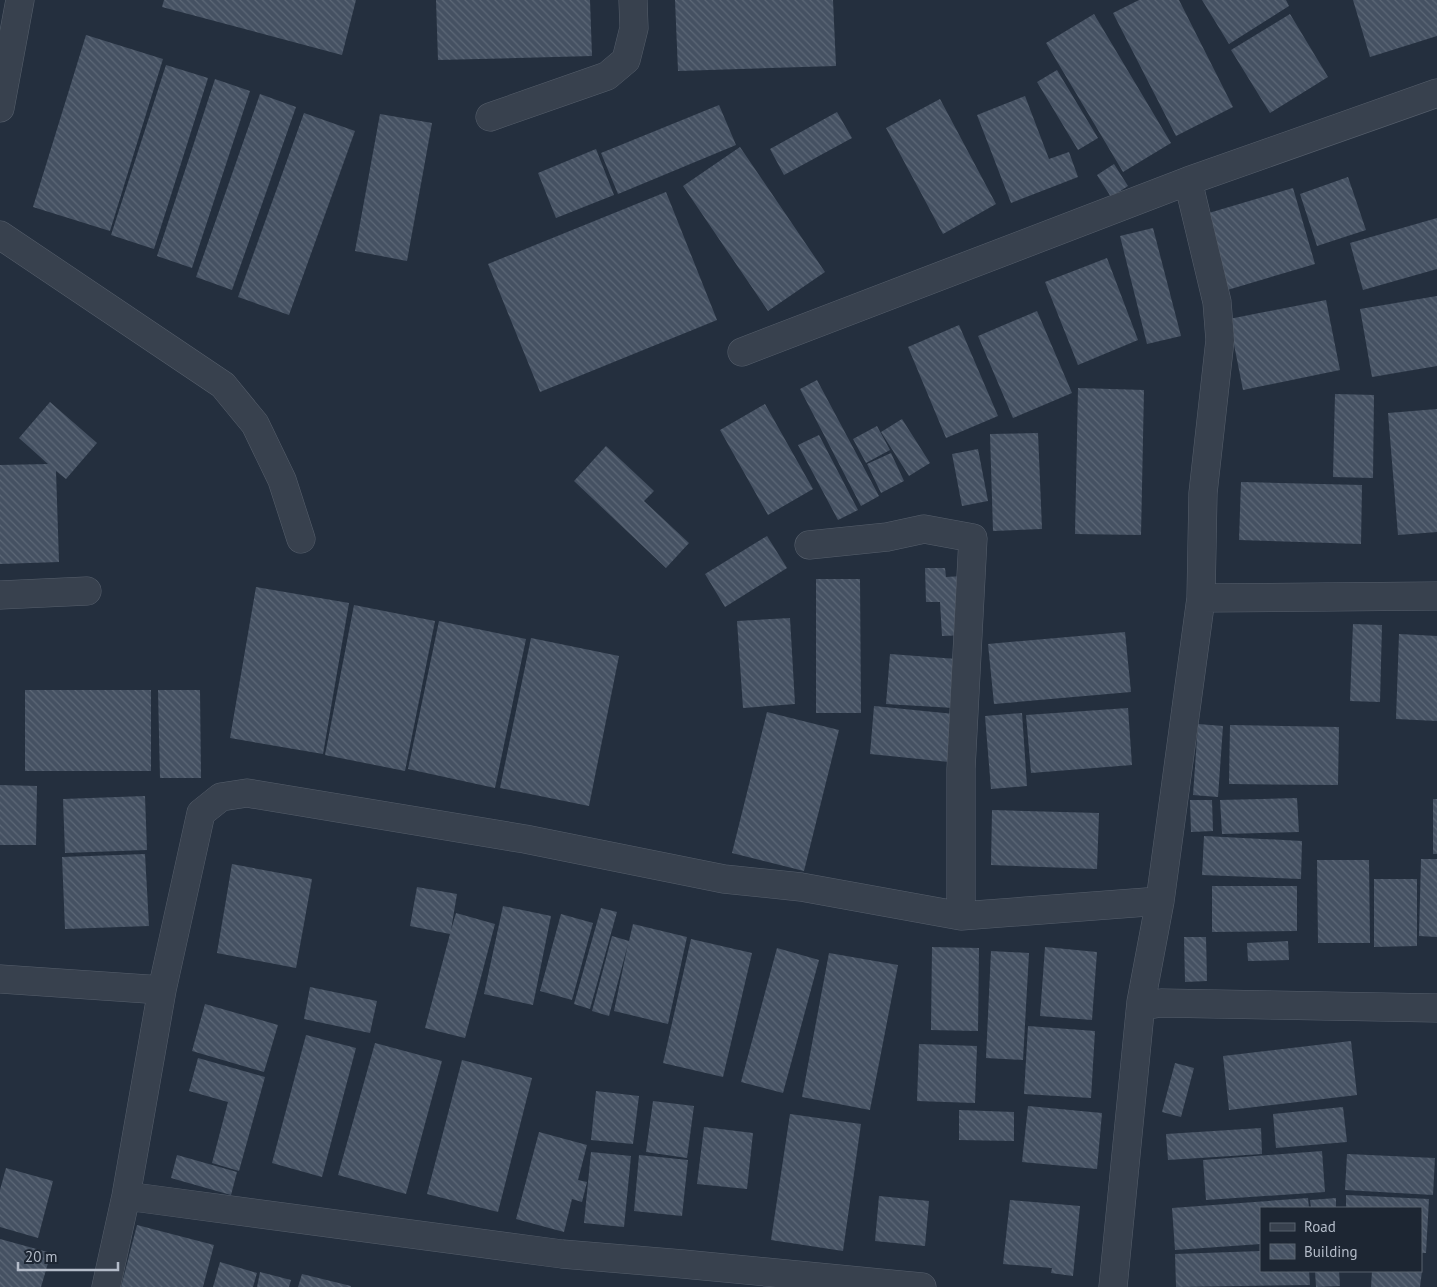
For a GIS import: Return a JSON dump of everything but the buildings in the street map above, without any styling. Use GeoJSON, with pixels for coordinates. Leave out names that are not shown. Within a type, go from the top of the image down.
{"type":"FeatureCollection","features":[{"type":"Feature","properties":{"kind":"street"},"geometry":{"type":"LineString","coordinates":[[0,108],[20,0]]}},
{"type":"Feature","properties":{"kind":"street"},"geometry":{"type":"LineString","coordinates":[[490,116],[607,76],[626,60],[634,28],[632,0]]}},
{"type":"Feature","properties":{"kind":"street"},"geometry":{"type":"LineString","coordinates":[[742,352],[1188,181],[1437,93]]}},
{"type":"Feature","properties":{"kind":"street"},"geometry":{"type":"LineString","coordinates":[[1113,1287],[1141,1002],[1160,900],[1201,598],[1203,493],[1220,340],[1215,293],[1188,181]]}},
{"type":"Feature","properties":{"kind":"street"},"geometry":{"type":"LineString","coordinates":[[0,235],[222,385],[256,424],[282,480],[301,539]]}},
{"type":"Feature","properties":{"kind":"street"},"geometry":{"type":"LineString","coordinates":[[809,545],[887,537],[924,529],[973,538],[961,770],[961,916]]}},
{"type":"Feature","properties":{"kind":"street"},"geometry":{"type":"LineString","coordinates":[[0,595],[87,591]]}},
{"type":"Feature","properties":{"kind":"street"},"geometry":{"type":"LineString","coordinates":[[1201,598],[1437,596]]}},
{"type":"Feature","properties":{"kind":"street"},"geometry":{"type":"LineString","coordinates":[[106,1287],[126,1196],[162,990],[201,813],[221,797],[247,793],[526,838],[724,879],[801,887],[961,916],[1160,900]]}},
{"type":"Feature","properties":{"kind":"street"},"geometry":{"type":"LineString","coordinates":[[0,979],[162,990]]}},
{"type":"Feature","properties":{"kind":"street"},"geometry":{"type":"LineString","coordinates":[[1141,1002],[1148,1005],[1160,1003],[1437,1008]]}},
{"type":"Feature","properties":{"kind":"street"},"geometry":{"type":"LineString","coordinates":[[126,1196],[562,1254],[922,1287]]}}]}
